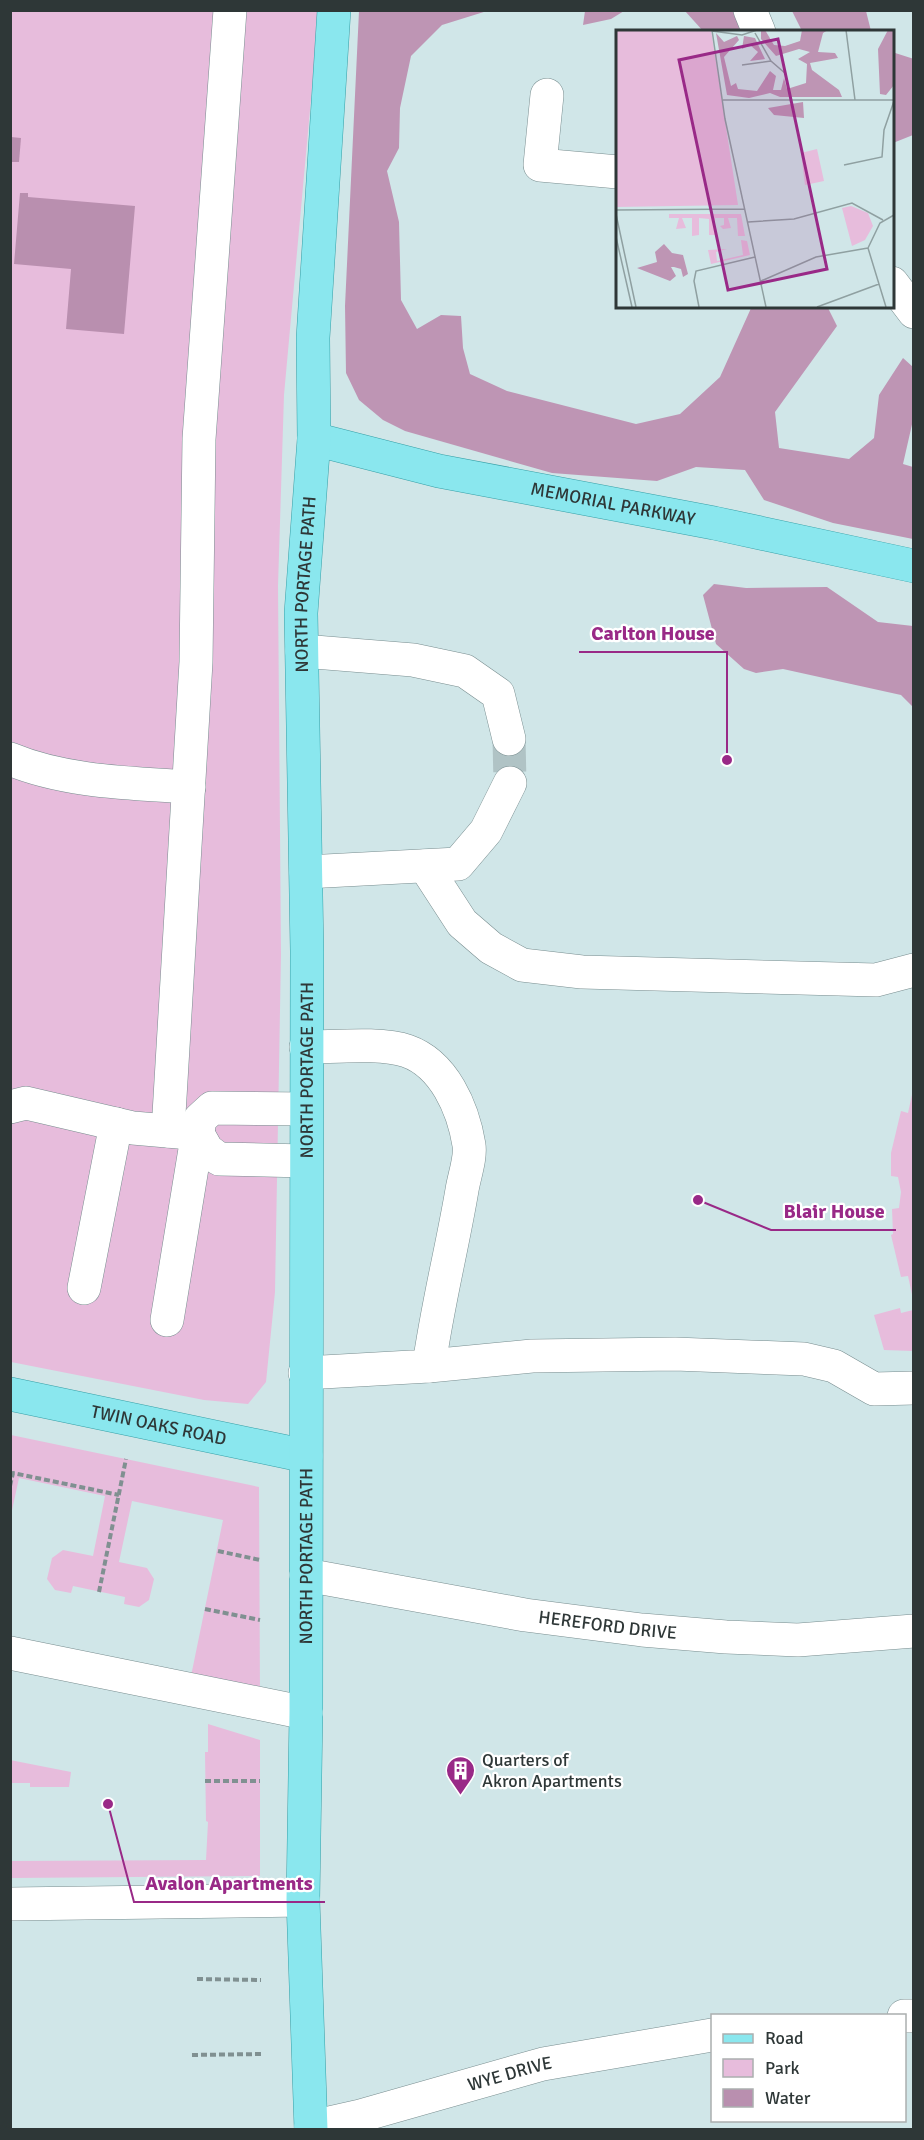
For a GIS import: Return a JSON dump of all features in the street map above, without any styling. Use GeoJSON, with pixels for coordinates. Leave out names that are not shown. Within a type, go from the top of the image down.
{"type":"FeatureCollection","features":[{"type":"Feature","properties":{"kind":"main road","name":"NORTH PORTAGE PATH"},"geometry":{"type":"LineString","coordinates":[[311,2128],[303,1900],[306,1713],[306,872],[301,613],[314,439],[313,338],[334,10]]}},
{"type":"Feature","properties":{"kind":"main road","name":"MEMORIAL PARKWAY"},"geometry":{"type":"LineString","coordinates":[[314,439],[439,471],[714,523],[914,566]]}},
{"type":"Feature","properties":{"kind":"main road","name":"TWIN OAKS ROAD"},"geometry":{"type":"LineString","coordinates":[[10,1394],[306,1456]]}},
{"type":"Feature","properties":{"kind":"street"},"geometry":{"type":"LineString","coordinates":[[167,1320],[183,1132],[189,787],[195,662],[199,439],[230,10]]}},
{"type":"Feature","properties":{"kind":"street"},"geometry":{"type":"LineString","coordinates":[[750,10],[758,30]]}},
{"type":"Feature","properties":{"kind":"street"},"geometry":{"type":"LineString","coordinates":[[547,95],[540,165],[616,172]]}},
{"type":"Feature","properties":{"kind":"street"},"geometry":{"type":"LineString","coordinates":[[894,286],[914,312]]}},
{"type":"Feature","properties":{"kind":"street"},"geometry":{"type":"LineString","coordinates":[[302,651],[413,660],[465,671],[498,694],[509,739]]}},
{"type":"Feature","properties":{"kind":"street"},"geometry":{"type":"LineString","coordinates":[[10,759],[33,768],[123,782],[189,787]]}},
{"type":"Feature","properties":{"kind":"street"},"geometry":{"type":"LineString","coordinates":[[306,872],[458,864],[486,831],[510,783]]}},
{"type":"Feature","properties":{"kind":"street"},"geometry":{"type":"LineString","coordinates":[[424,866],[462,923],[491,948],[522,965],[582,972],[876,980],[914,970]]}},
{"type":"Feature","properties":{"kind":"street"},"geometry":{"type":"LineString","coordinates":[[306,1047],[362,1046],[406,1050],[436,1067],[456,1101],[470,1147],[452,1253],[435,1321],[429,1366]]}},
{"type":"Feature","properties":{"kind":"street"},"geometry":{"type":"LineString","coordinates":[[10,1107],[26,1103],[116,1124],[183,1132],[219,1159],[305,1161]]}},
{"type":"Feature","properties":{"kind":"street"},"geometry":{"type":"LineString","coordinates":[[183,1132],[212,1108],[306,1109]]}},
{"type":"Feature","properties":{"kind":"street"},"geometry":{"type":"LineString","coordinates":[[84,1288],[116,1124]]}},
{"type":"Feature","properties":{"kind":"street"},"geometry":{"type":"LineString","coordinates":[[305,1373],[429,1366],[532,1356],[675,1354],[804,1359],[834,1366],[874,1389],[914,1388]]}},
{"type":"Feature","properties":{"kind":"street","name":"HEREFORD DRIVE"},"geometry":{"type":"LineString","coordinates":[[306,1575],[525,1615],[642,1630],[798,1640],[914,1631]]}},
{"type":"Feature","properties":{"kind":"street"},"geometry":{"type":"LineString","coordinates":[[10,1653],[306,1713]]}},
{"type":"Feature","properties":{"kind":"street"},"geometry":{"type":"LineString","coordinates":[[10,1904],[303,1900]]}},
{"type":"Feature","properties":{"kind":"street","name":"WYE DRIVE"},"geometry":{"type":"LineString","coordinates":[[311,2128],[543,2064],[711,2035]]}},
{"type":"Feature","properties":{"kind":"path"},"geometry":{"type":"LineString","coordinates":[[99,1592],[126,1459]]}},
{"type":"Feature","properties":{"kind":"path"},"geometry":{"type":"LineString","coordinates":[[10,1486],[13,1473],[119,1495]]}},
{"type":"Feature","properties":{"kind":"path"},"geometry":{"type":"LineString","coordinates":[[218,1551],[260,1560]]}},
{"type":"Feature","properties":{"kind":"path"},"geometry":{"type":"LineString","coordinates":[[205,1609],[260,1620]]}},
{"type":"Feature","properties":{"kind":"path"},"geometry":{"type":"LineString","coordinates":[[205,1780],[260,1781]]}},
{"type":"Feature","properties":{"kind":"path"},"geometry":{"type":"LineString","coordinates":[[197,1978],[261,1980]]}},
{"type":"Feature","properties":{"kind":"path"},"geometry":{"type":"LineString","coordinates":[[192,2055],[261,2054]]}},
{"type":"Feature","properties":{"kind":"green space"},"geometry":{"type":"Polygon","coordinates":[[[11,11],[319,11],[284,395],[278,586],[281,954],[275,1292],[266,1382],[248,1404],[204,1400],[11,1362],[11,11]]]}},
{"type":"Feature","properties":{"kind":"green space"},"geometry":{"type":"Polygon","coordinates":[[[913,1090],[914,1299],[908,1276],[901,1277],[891,1235],[893,1234],[892,1209],[899,1208],[901,1192],[898,1177],[891,1176],[891,1153],[901,1111],[908,1113],[913,1090]]]}},
{"type":"Feature","properties":{"kind":"green space"},"geometry":{"type":"Polygon","coordinates":[[[900,1308],[901,1313],[913,1310],[913,1351],[884,1350],[874,1315],[900,1308]]]}},
{"type":"Feature","properties":{"kind":"green space"},"geometry":{"type":"Polygon","coordinates":[[[11,1435],[259,1487],[260,1695],[190,1681],[223,1520],[132,1501],[119,1562],[147,1568],[154,1579],[149,1600],[139,1607],[124,1604],[125,1597],[73,1586],[71,1593],[55,1590],[47,1579],[52,1558],[63,1550],[93,1556],[105,1496],[19,1478],[11,1515],[11,1435]]]}},
{"type":"Feature","properties":{"kind":"green space"},"geometry":{"type":"Polygon","coordinates":[[[208,1724],[260,1740],[260,1876],[11,1878],[11,1861],[206,1860],[208,1822],[206,1821],[205,1752],[208,1752],[208,1724]]]}},
{"type":"Feature","properties":{"kind":"green space"},"geometry":{"type":"Polygon","coordinates":[[[10,1760],[71,1772],[69,1787],[30,1787],[30,1783],[11,1783],[10,1760]]]}},
{"type":"Feature","properties":{"kind":"shaded area"},"geometry":{"type":"Polygon","coordinates":[[[585,10],[624,11],[611,19],[583,25],[585,10]]]}},
{"type":"Feature","properties":{"kind":"shaded area"},"geometry":{"type":"Polygon","coordinates":[[[359,11],[487,11],[442,25],[411,56],[400,108],[399,148],[387,171],[399,222],[401,300],[417,329],[441,315],[461,316],[463,348],[470,374],[507,391],[636,424],[680,414],[720,377],[751,308],[828,308],[837,326],[775,412],[779,448],[849,459],[874,438],[879,395],[903,358],[913,367],[913,420],[903,464],[913,467],[913,539],[833,523],[764,500],[745,470],[696,467],[657,481],[552,473],[405,431],[383,420],[359,400],[346,373],[345,306],[359,11]]]}},
{"type":"Feature","properties":{"kind":"shaded area"},"geometry":{"type":"Polygon","coordinates":[[[685,11],[738,11],[745,30],[702,30],[685,11]]]}},
{"type":"Feature","properties":{"kind":"shaded area"},"geometry":{"type":"Polygon","coordinates":[[[792,11],[866,11],[871,30],[802,30],[792,11]]]}},
{"type":"Feature","properties":{"kind":"shaded area"},"geometry":{"type":"Polygon","coordinates":[[[894,53],[914,59],[913,135],[894,143],[894,53]]]}},
{"type":"Feature","properties":{"kind":"shaded area"},"geometry":{"type":"Polygon","coordinates":[[[714,584],[746,588],[827,587],[878,622],[913,626],[913,707],[901,695],[783,669],[756,673],[744,669],[716,644],[703,595],[714,584]]]}},
{"type":"Feature","properties":{"kind":"water"},"geometry":{"type":"Polygon","coordinates":[[[11,137],[21,138],[19,162],[11,162],[11,137]]]}},
{"type":"Feature","properties":{"kind":"water"},"geometry":{"type":"Polygon","coordinates":[[[20,193],[28,193],[28,197],[135,206],[124,334],[66,329],[71,269],[14,264],[20,193]]]}},
{"type":"Feature","properties":{"kind":"tunnel"},"geometry":{"type":"LineString","coordinates":[[509,739],[510,783]]}},
{"type":"Feature","properties":{"kind":"place","name":"Carlton House"},"geometry":{"type":"Point","coordinates":[727,760]}},
{"type":"Feature","properties":{"kind":"place","name":"Blair House"},"geometry":{"type":"Point","coordinates":[698,1200]}},
{"type":"Feature","properties":{"kind":"place","name":"Quarters of Akron Apartments"},"geometry":{"type":"Point","coordinates":[461,1796]}},
{"type":"Feature","properties":{"kind":"place","name":"Avalon Apartments"},"geometry":{"type":"Point","coordinates":[108,1804]}}]}
